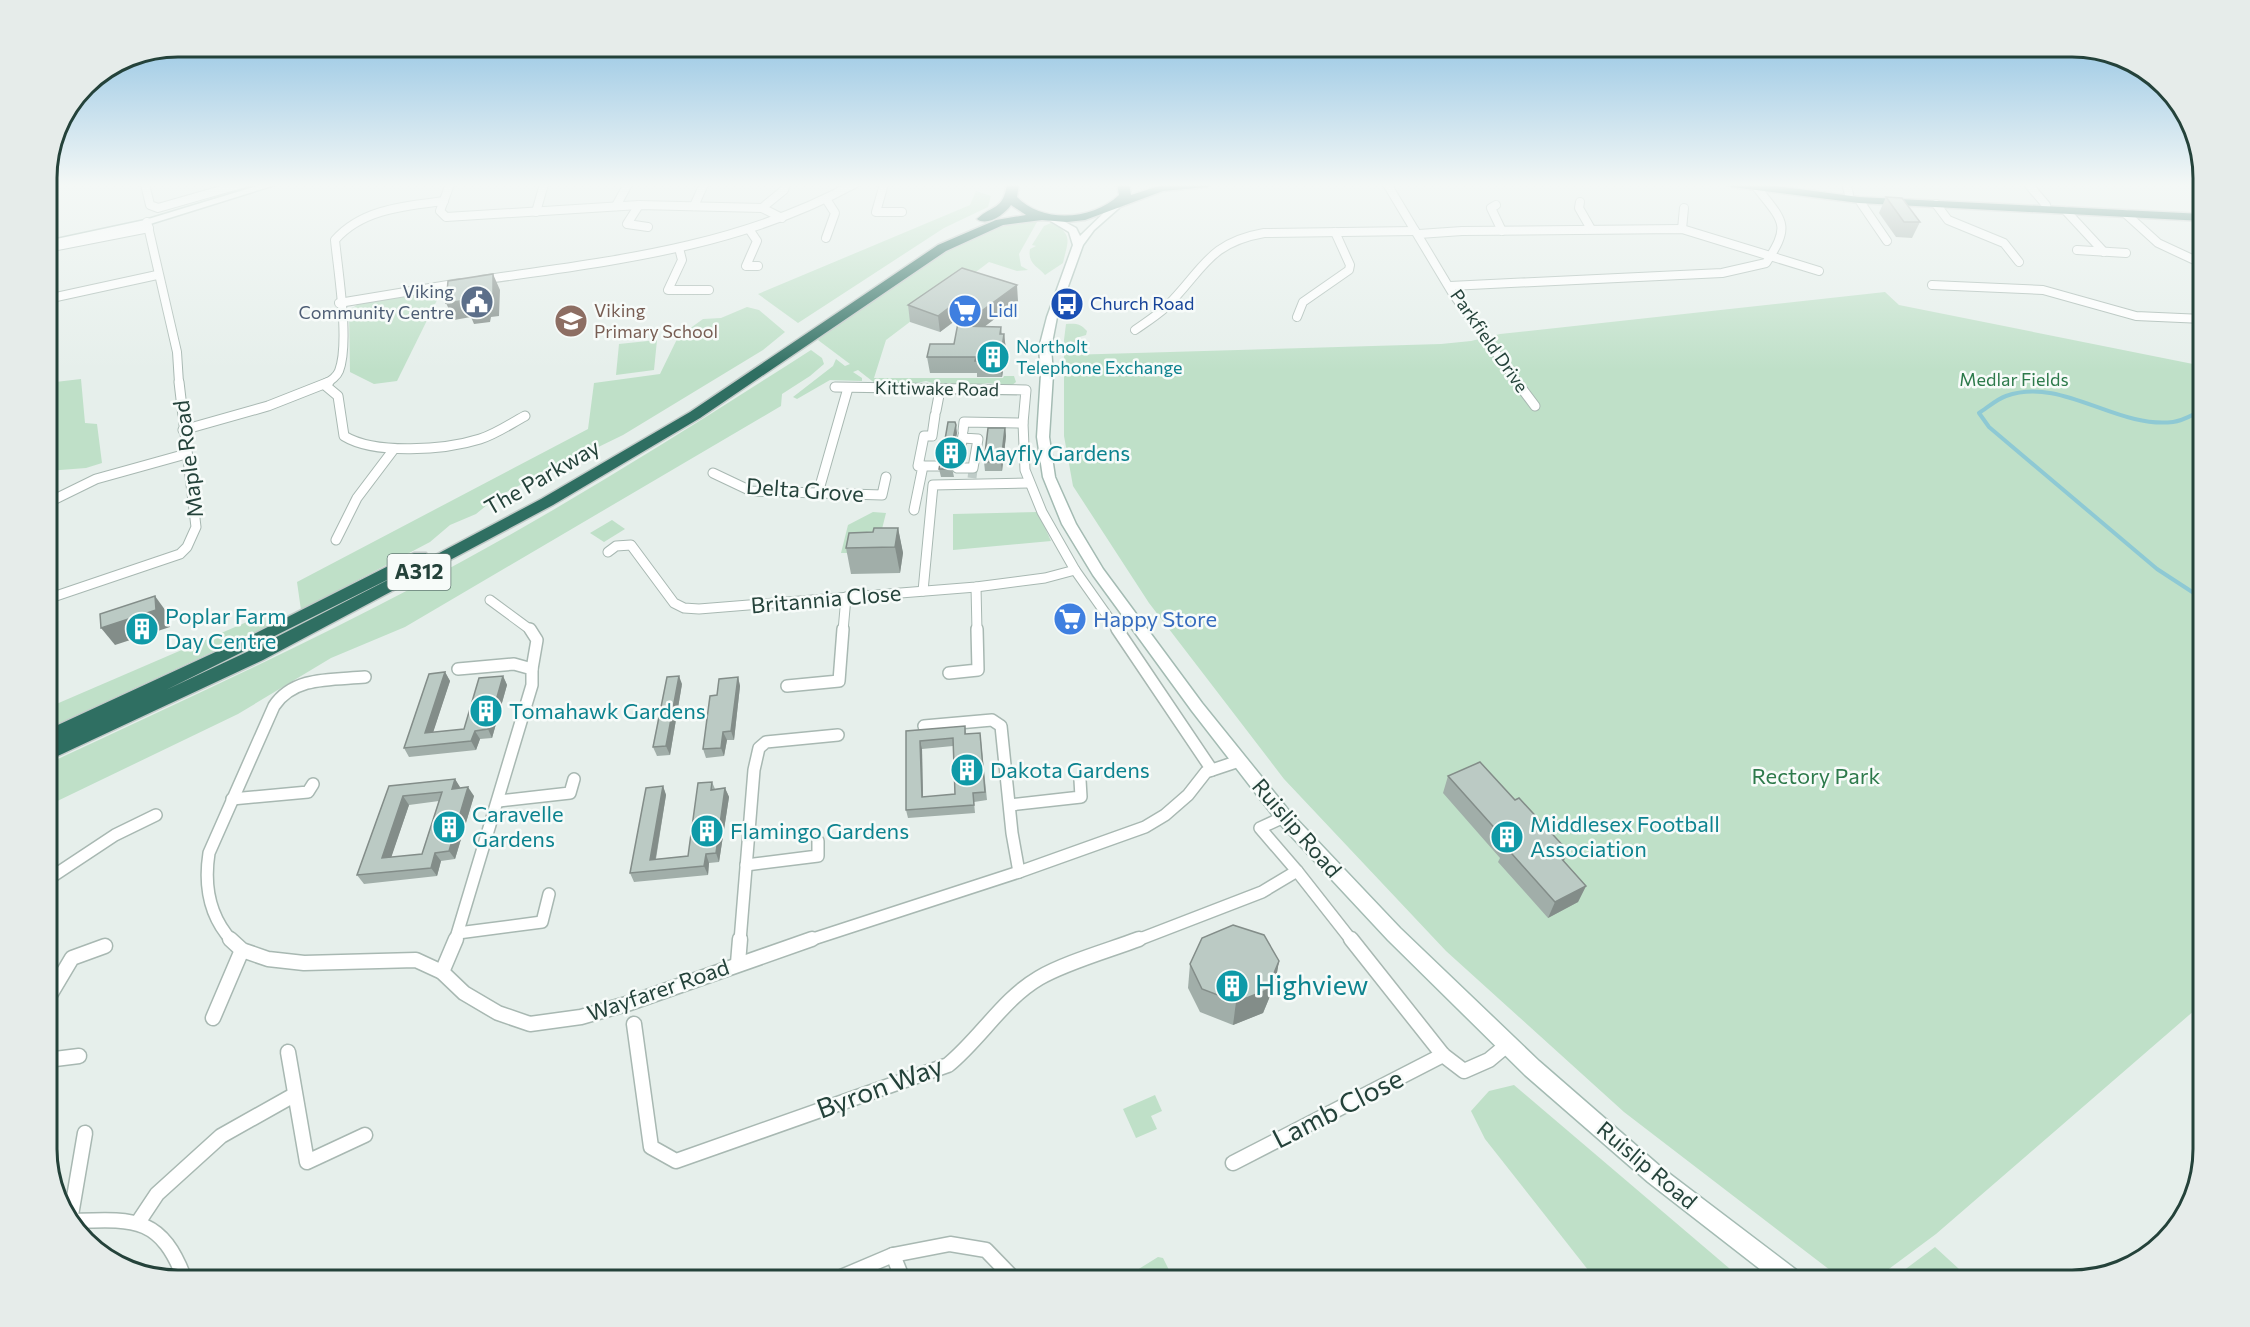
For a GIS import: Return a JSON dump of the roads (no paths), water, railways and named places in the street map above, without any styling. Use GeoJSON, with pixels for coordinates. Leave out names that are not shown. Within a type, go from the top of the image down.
{"type":"FeatureCollection","features":[{"type":"Feature","properties":{"kind":"highway","name":"The Parkway"},"geometry":{"type":"LineString","coordinates":[[825,322],[926,246]]}},
{"type":"Feature","properties":{"kind":"highway","name":"The Parkway"},"geometry":{"type":"LineString","coordinates":[[57,749],[257,655],[547,502],[695,415],[825,322],[947,246]]}},
{"type":"Feature","properties":{"kind":"highway","name":"The Parkway"},"geometry":{"type":"LineString","coordinates":[[57,733],[254,641],[400,568],[559,482],[772,358]]}},
{"type":"Feature","properties":{"kind":"main road","name":"Ruislip Road"},"geometry":{"type":"LineString","coordinates":[[1077,246],[1052,317],[1045,348],[1047,374],[1043,437],[1049,477],[1069,524],[1105,581],[1239,761],[1284,817],[1394,934],[1507,1045],[1655,1174],[1777,1270]]}},
{"type":"Feature","properties":{"kind":"street","name":"Maple Road"},"geometry":{"type":"LineString","coordinates":[[57,595],[96,580],[166,560],[187,548],[196,527],[183,430],[177,352],[152,246]]}},
{"type":"Feature","properties":{"kind":"street"},"geometry":{"type":"LineString","coordinates":[[183,430],[326,386],[339,375],[339,303],[335,246]]}},
{"type":"Feature","properties":{"kind":"street"},"geometry":{"type":"LineString","coordinates":[[339,303],[687,246]]}},
{"type":"Feature","properties":{"kind":"street"},"geometry":{"type":"LineString","coordinates":[[755,246],[746,266],[758,266]]}},
{"type":"Feature","properties":{"kind":"street"},"geometry":{"type":"LineString","coordinates":[[1135,330],[1171,303],[1206,258],[1227,246]]}},
{"type":"Feature","properties":{"kind":"street"},"geometry":{"type":"LineString","coordinates":[[1297,317],[1303,302],[1349,270],[1350,265],[1341,246]]}},
{"type":"Feature","properties":{"kind":"street","name":"Parkfield Drive"},"geometry":{"type":"LineString","coordinates":[[1425,246],[1453,294],[1535,406]]}},
{"type":"Feature","properties":{"kind":"street"},"geometry":{"type":"LineString","coordinates":[[1739,246],[1819,271]]}},
{"type":"Feature","properties":{"kind":"street"},"geometry":{"type":"LineString","coordinates":[[1450,286],[1722,273],[1766,263],[1778,246]]}},
{"type":"Feature","properties":{"kind":"street"},"geometry":{"type":"LineString","coordinates":[[2006,246],[2019,262]]}},
{"type":"Feature","properties":{"kind":"street"},"geometry":{"type":"LineString","coordinates":[[2098,246],[2104,252]]}},
{"type":"Feature","properties":{"kind":"street"},"geometry":{"type":"LineString","coordinates":[[2164,246],[2193,259]]}},
{"type":"Feature","properties":{"kind":"street"},"geometry":{"type":"LineString","coordinates":[[679,248],[682,260],[668,290],[709,290]]}},
{"type":"Feature","properties":{"kind":"street"},"geometry":{"type":"LineString","coordinates":[[2077,250],[2126,253]]}},
{"type":"Feature","properties":{"kind":"street"},"geometry":{"type":"LineString","coordinates":[[57,297],[157,275]]}},
{"type":"Feature","properties":{"kind":"street"},"geometry":{"type":"LineString","coordinates":[[1932,285],[2043,291],[2130,315],[2193,318]]}},
{"type":"Feature","properties":{"kind":"street"},"geometry":{"type":"LineString","coordinates":[[326,386],[338,396],[344,436],[349,441],[370,448],[394,448],[474,440],[525,416]]}},
{"type":"Feature","properties":{"kind":"street","name":"Kittiwake Road"},"geometry":{"type":"LineString","coordinates":[[835,387],[1026,390],[1023,423]]}},
{"type":"Feature","properties":{"kind":"street","name":"Kittiwake Road"},"geometry":{"type":"LineString","coordinates":[[818,493],[848,388]]}},
{"type":"Feature","properties":{"kind":"street"},"geometry":{"type":"LineString","coordinates":[[940,390],[932,436],[924,436],[918,466],[943,466]]}},
{"type":"Feature","properties":{"kind":"street"},"geometry":{"type":"LineString","coordinates":[[963,431],[1023,423],[1025,470],[1058,543],[1180,719],[1212,770]]}},
{"type":"Feature","properties":{"kind":"street"},"geometry":{"type":"LineString","coordinates":[[963,431],[978,439],[972,475]]}},
{"type":"Feature","properties":{"kind":"street"},"geometry":{"type":"LineString","coordinates":[[963,431],[957,468],[972,475],[1029,483]]}},
{"type":"Feature","properties":{"kind":"street"},"geometry":{"type":"LineString","coordinates":[[1023,436],[1043,437]]}},
{"type":"Feature","properties":{"kind":"street"},"geometry":{"type":"LineString","coordinates":[[336,540],[357,498],[394,448]]}},
{"type":"Feature","properties":{"kind":"street"},"geometry":{"type":"LineString","coordinates":[[57,496],[95,479],[186,454]]}},
{"type":"Feature","properties":{"kind":"street"},"geometry":{"type":"LineString","coordinates":[[914,510],[923,466]]}},
{"type":"Feature","properties":{"kind":"street","name":"Delta Grove"},"geometry":{"type":"LineString","coordinates":[[713,472],[751,491],[882,495],[886,477]]}},
{"type":"Feature","properties":{"kind":"street"},"geometry":{"type":"LineString","coordinates":[[923,591],[933,485],[972,475]]}},
{"type":"Feature","properties":{"kind":"street","name":"Britannia Close"},"geometry":{"type":"LineString","coordinates":[[608,552],[616,546],[632,545],[674,603],[684,608],[699,609],[976,587],[1041,578],[1075,570]]}},
{"type":"Feature","properties":{"kind":"street"},"geometry":{"type":"LineString","coordinates":[[949,673],[978,670],[976,587]]}},
{"type":"Feature","properties":{"kind":"street"},"geometry":{"type":"LineString","coordinates":[[787,686],[839,681],[846,597]]}},
{"type":"Feature","properties":{"kind":"street"},"geometry":{"type":"LineString","coordinates":[[442,972],[458,933],[532,685],[537,640],[533,632],[490,600]]}},
{"type":"Feature","properties":{"kind":"street"},"geometry":{"type":"LineString","coordinates":[[458,669],[514,664],[532,669]]}},
{"type":"Feature","properties":{"kind":"street"},"geometry":{"type":"LineString","coordinates":[[213,1018],[242,950],[229,938],[210,906],[206,874],[209,853],[271,711],[282,694],[299,684],[366,677]]}},
{"type":"Feature","properties":{"kind":"street"},"geometry":{"type":"LineString","coordinates":[[924,726],[992,720],[1001,726],[1012,832],[1019,872]]}},
{"type":"Feature","properties":{"kind":"street"},"geometry":{"type":"LineString","coordinates":[[738,963],[754,770],[759,748],[766,742],[838,735]]}},
{"type":"Feature","properties":{"kind":"street","name":"Wayfarer Road"},"geometry":{"type":"LineString","coordinates":[[242,950],[267,959],[304,963],[416,960],[442,972],[464,993],[498,1013],[530,1023],[581,1017],[621,1006],[738,963],[1019,872],[1145,827],[1165,815],[1212,770],[1239,761]]}},
{"type":"Feature","properties":{"kind":"street"},"geometry":{"type":"LineString","coordinates":[[499,801],[570,793],[574,779]]}},
{"type":"Feature","properties":{"kind":"street"},"geometry":{"type":"LineString","coordinates":[[1010,805],[1082,797],[1080,780]]}},
{"type":"Feature","properties":{"kind":"street"},"geometry":{"type":"LineString","coordinates":[[232,799],[308,792],[313,784]]}},
{"type":"Feature","properties":{"kind":"street"},"geometry":{"type":"LineString","coordinates":[[57,873],[115,835],[156,815]]}},
{"type":"Feature","properties":{"kind":"street"},"geometry":{"type":"LineString","coordinates":[[1284,817],[1260,828],[1297,871],[1443,1055],[1464,1071],[1489,1060],[1507,1045]]}},
{"type":"Feature","properties":{"kind":"street"},"geometry":{"type":"LineString","coordinates":[[746,865],[818,856],[818,841]]}},
{"type":"Feature","properties":{"kind":"street","name":"Byron Way"},"geometry":{"type":"LineString","coordinates":[[634,1024],[651,1147],[676,1161],[948,1065],[966,1052],[1024,987],[1040,977],[1262,892],[1297,871]]}},
{"type":"Feature","properties":{"kind":"street"},"geometry":{"type":"LineString","coordinates":[[458,933],[542,922],[549,894]]}},
{"type":"Feature","properties":{"kind":"street"},"geometry":{"type":"LineString","coordinates":[[57,983],[72,958],[105,946]]}},
{"type":"Feature","properties":{"kind":"street"},"geometry":{"type":"LineString","coordinates":[[288,1052],[307,1162],[365,1135]]}},
{"type":"Feature","properties":{"kind":"street","name":"Lamb Close"},"geometry":{"type":"LineString","coordinates":[[1233,1163],[1443,1055]]}},
{"type":"Feature","properties":{"kind":"street"},"geometry":{"type":"LineString","coordinates":[[57,1059],[79,1056]]}},
{"type":"Feature","properties":{"kind":"street"},"geometry":{"type":"LineString","coordinates":[[139,1221],[157,1194],[213,1142],[294,1095]]}},
{"type":"Feature","properties":{"kind":"street"},"geometry":{"type":"LineString","coordinates":[[73,1209],[85,1133]]}},
{"type":"Feature","properties":{"kind":"street"},"geometry":{"type":"LineString","coordinates":[[81,1221],[139,1221],[162,1235],[182,1270]]}},
{"type":"Feature","properties":{"kind":"street"},"geometry":{"type":"LineString","coordinates":[[859,1270],[893,1255],[950,1244],[986,1250],[1005,1270]]}},
{"type":"Feature","properties":{"kind":"street"},"geometry":{"type":"LineString","coordinates":[[893,1255],[899,1270]]}},
{"type":"Feature","properties":{"kind":"waterway"},"geometry":{"type":"LineString","coordinates":[[2193,415],[2173,422],[2152,422],[2131,418],[2068,397],[2027,392],[2003,397],[1979,413],[1989,427],[2157,569],[2193,592]]}},
{"type":"Feature","properties":{"kind":"tunnel"},"geometry":{"type":"LineString","coordinates":[[972,478],[973,470]]}},
{"type":"Feature","properties":{"kind":"place","name":"Viking Community Centre"},"geometry":{"type":"Point","coordinates":[477,302]}},
{"type":"Feature","properties":{"kind":"place","name":"Church Road"},"geometry":{"type":"Point","coordinates":[1067,304]}},
{"type":"Feature","properties":{"kind":"place","name":"Lidl"},"geometry":{"type":"Point","coordinates":[965,311]}},
{"type":"Feature","properties":{"kind":"place","name":"Viking Primary School"},"geometry":{"type":"Point","coordinates":[571,321]}},
{"type":"Feature","properties":{"kind":"place","name":"Northolt Telephone Exchange"},"geometry":{"type":"Point","coordinates":[993,357]}},
{"type":"Feature","properties":{"kind":"place","name":"Mayfly Gardens"},"geometry":{"type":"Point","coordinates":[951,453]}},
{"type":"Feature","properties":{"kind":"place","name":"Happy Store"},"geometry":{"type":"Point","coordinates":[1070,619]}},
{"type":"Feature","properties":{"kind":"place","name":"Poplar Farm Day Centre"},"geometry":{"type":"Point","coordinates":[142,629]}},
{"type":"Feature","properties":{"kind":"place","name":"Tomahawk Gardens"},"geometry":{"type":"Point","coordinates":[486,711]}},
{"type":"Feature","properties":{"kind":"place","name":"Dakota Gardens"},"geometry":{"type":"Point","coordinates":[967,770]}},
{"type":"Feature","properties":{"kind":"place","name":"Caravelle Gardens"},"geometry":{"type":"Point","coordinates":[449,827]}},
{"type":"Feature","properties":{"kind":"place","name":"Flamingo Gardens"},"geometry":{"type":"Point","coordinates":[707,831]}},
{"type":"Feature","properties":{"kind":"place","name":"Middlesex Football Association"},"geometry":{"type":"Point","coordinates":[1507,837]}},
{"type":"Feature","properties":{"kind":"place","name":"Highview"},"geometry":{"type":"Point","coordinates":[1232,986]}},
{"type":"Feature","properties":{"kind":"park label","name":"Medlar Fields"},"geometry":{"type":"Point","coordinates":[2014,380]}},
{"type":"Feature","properties":{"kind":"park label","name":"Rectory Park"},"geometry":{"type":"Point","coordinates":[1816,776]}}]}
